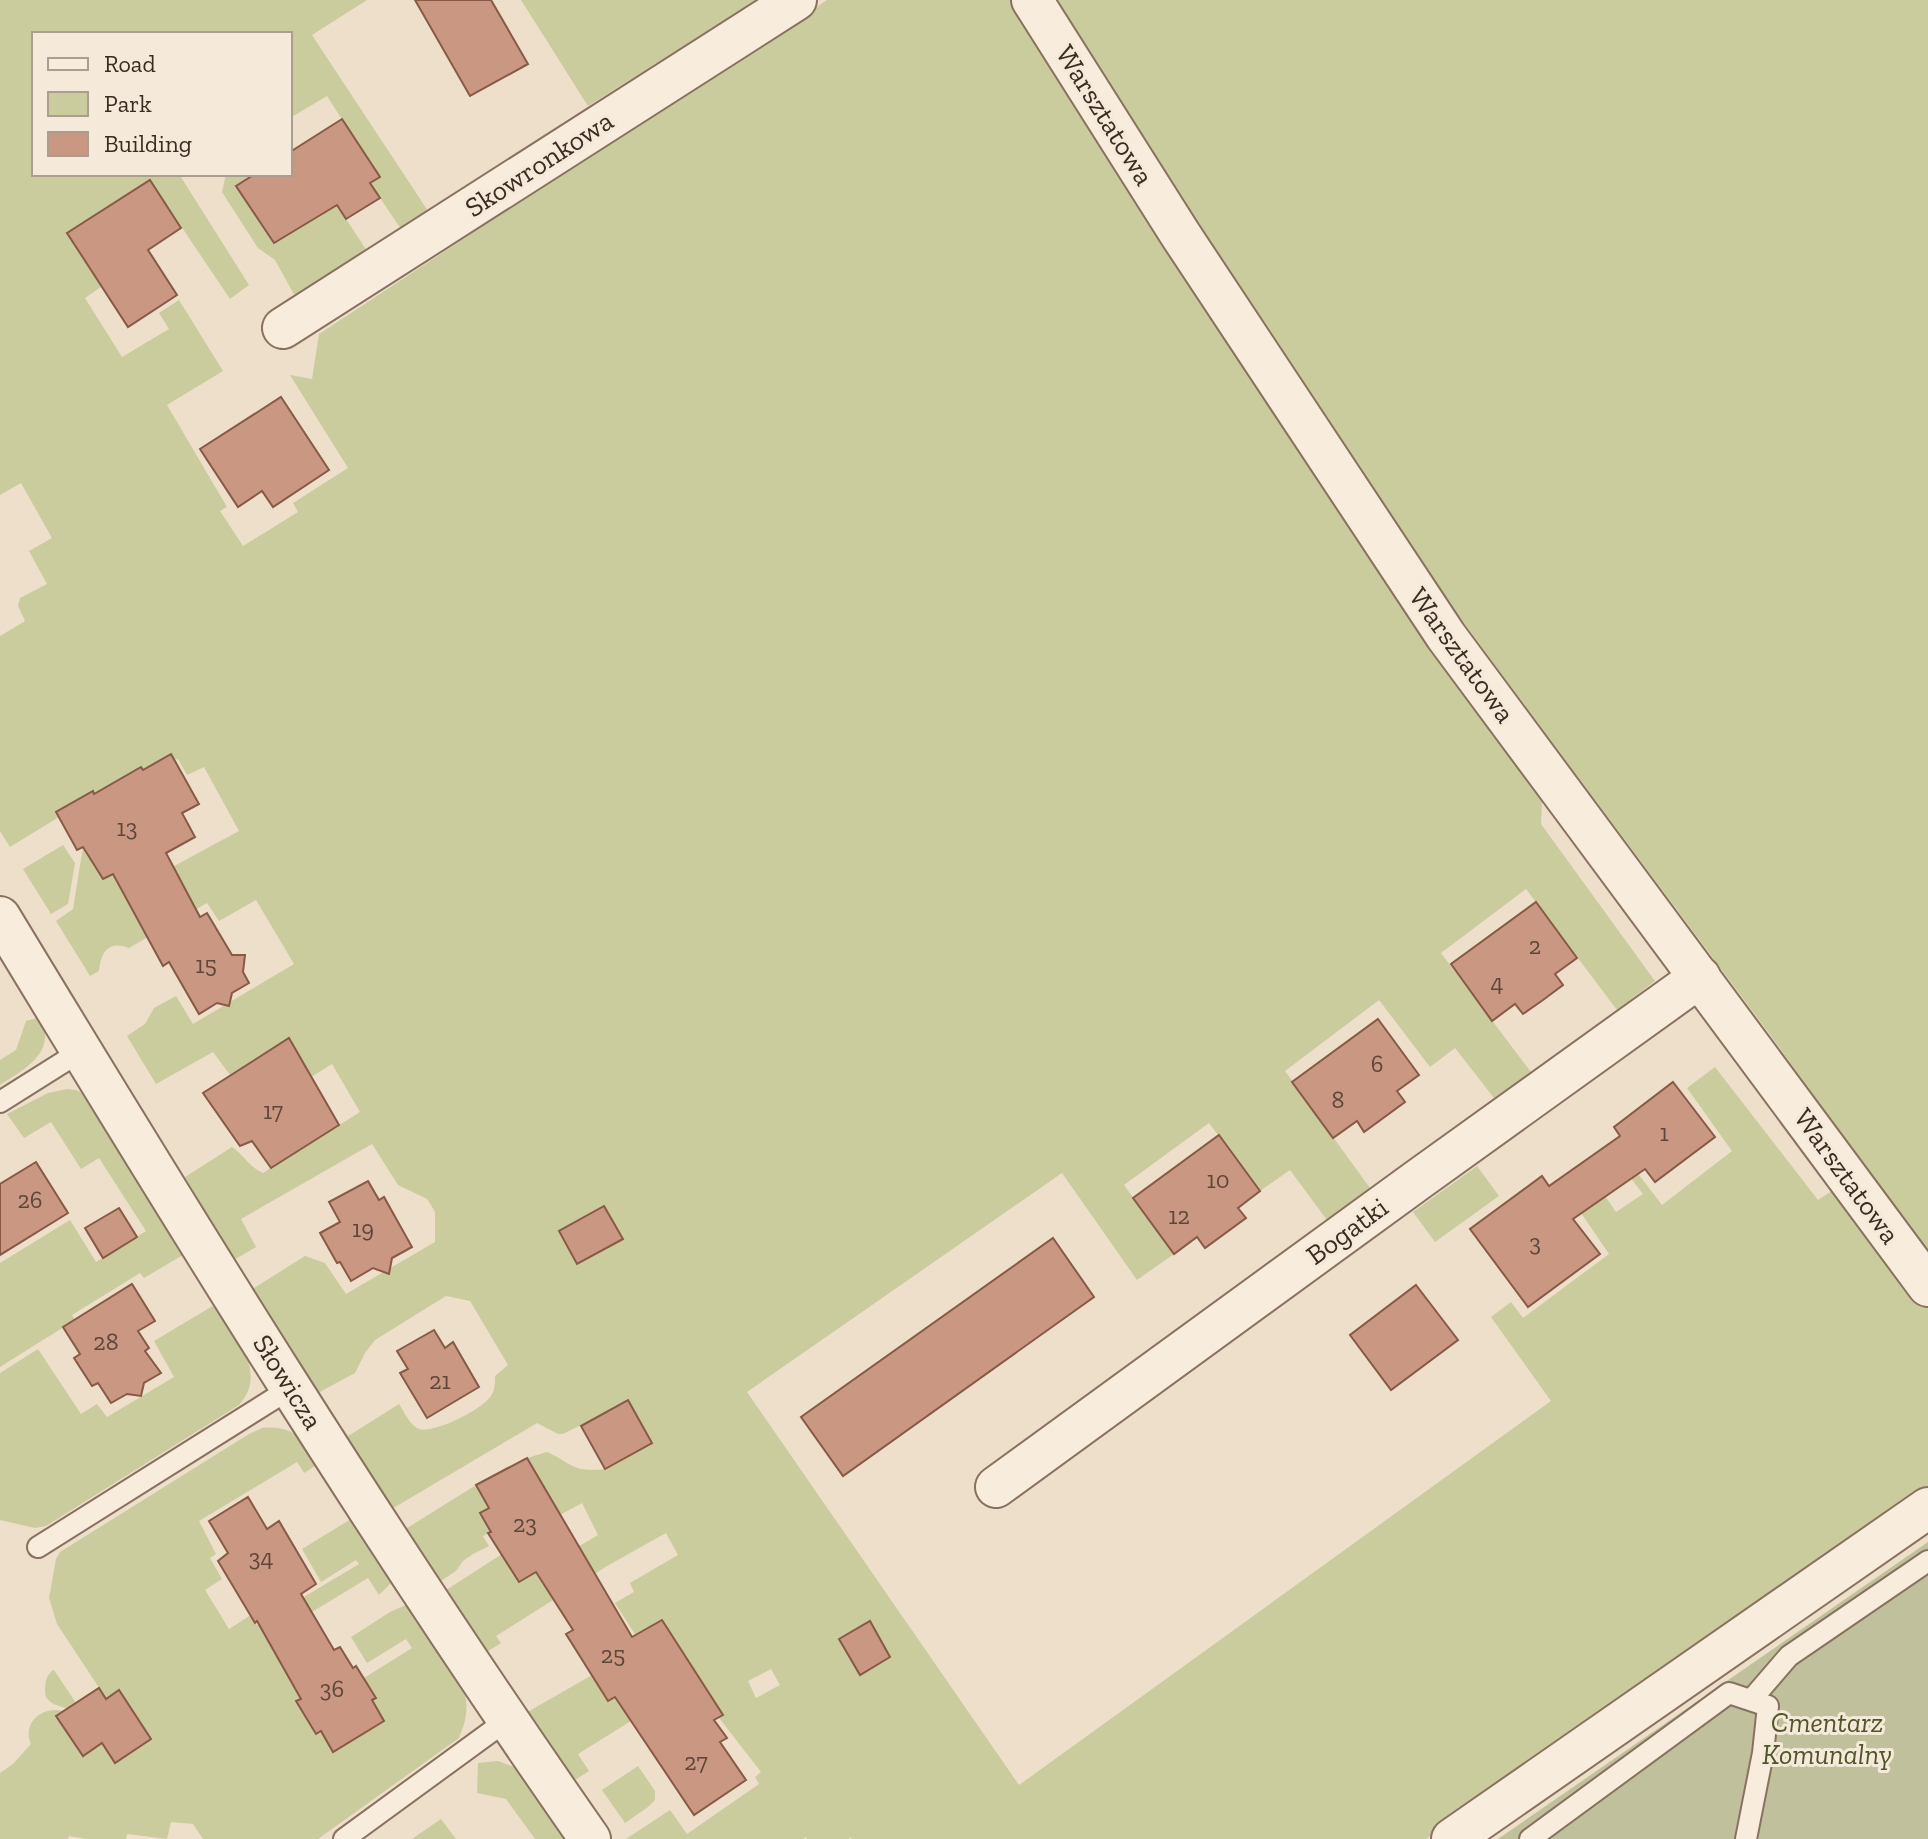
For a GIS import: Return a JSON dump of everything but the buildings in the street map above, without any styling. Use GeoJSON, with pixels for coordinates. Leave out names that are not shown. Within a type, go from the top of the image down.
{"type":"FeatureCollection","features":[{"type":"Feature","properties":{"kind":"street","name":"Skowronkowa"},"geometry":{"type":"LineString","coordinates":[[283,328],[796,0]]}},
{"type":"Feature","properties":{"kind":"street","name":"Warsztatowa"},"geometry":{"type":"LineString","coordinates":[[1032,0],[1180,234],[1446,636],[1928,1286]]}},
{"type":"Feature","properties":{"kind":"street","name":"Słowicza"},"geometry":{"type":"LineString","coordinates":[[0,917],[291,1388],[507,1720],[590,1839]]}},
{"type":"Feature","properties":{"kind":"street","name":"Bogatki"},"geometry":{"type":"LineString","coordinates":[[996,1487],[1700,977]]}},
{"type":"Feature","properties":{"kind":"street"},"geometry":{"type":"LineString","coordinates":[[1452,1839],[1928,1508]]}},
{"type":"Feature","properties":{"kind":"lane"},"geometry":{"type":"LineString","coordinates":[[0,1102],[81,1051]]}},
{"type":"Feature","properties":{"kind":"lane"},"geometry":{"type":"LineString","coordinates":[[38,1547],[291,1388]]}},
{"type":"Feature","properties":{"kind":"lane"},"geometry":{"type":"LineString","coordinates":[[1751,1700],[1789,1656],[1928,1561]]}},
{"type":"Feature","properties":{"kind":"lane"},"geometry":{"type":"LineString","coordinates":[[1539,1836],[1729,1693],[1768,1706],[1763,1753],[1746,1839]]}},
{"type":"Feature","properties":{"kind":"lane"},"geometry":{"type":"LineString","coordinates":[[344,1839],[507,1720]]}},
{"type":"Feature","properties":{"kind":"green space"},"geometry":{"type":"Polygon","coordinates":[[[0,0],[367,0],[312,35],[428,211],[401,229],[370,183],[379,177],[327,96],[292,117],[292,32],[32,32],[32,176],[180,176],[249,285],[230,299],[150,180],[67,233],[101,287],[85,298],[122,357],[169,329],[159,313],[179,300],[223,371],[167,405],[227,507],[220,511],[243,546],[298,512],[293,503],[348,468],[290,375],[312,379],[319,334],[827,0],[1012,0],[1198,301],[1542,802],[1541,824],[1655,981],[1617,1010],[1526,889],[1441,953],[1531,1072],[1494,1098],[1455,1048],[1430,1067],[1379,1000],[1285,1071],[1370,1188],[1327,1220],[1290,1170],[1260,1191],[1209,1123],[1124,1185],[1174,1254],[1137,1280],[1062,1173],[747,1392],[1019,1785],[1551,1401],[1491,1317],[1511,1302],[1523,1318],[1609,1254],[1581,1213],[1605,1196],[1616,1212],[1643,1194],[1613,1155],[1620,1150],[1662,1205],[1732,1151],[1687,1088],[1715,1067],[1818,1200],[1839,1186],[1928,1307],[1928,1486],[1426,1839],[626,1839],[670,1810],[687,1834],[759,1784],[755,1777],[761,1772],[692,1683],[578,1754],[589,1771],[572,1782],[524,1714],[592,1675],[609,1701],[683,1653],[665,1624],[638,1639],[615,1603],[634,1592],[630,1583],[678,1555],[666,1533],[496,1636],[501,1643],[484,1654],[443,1592],[502,1554],[520,1581],[598,1535],[582,1503],[560,1515],[527,1458],[547,1452],[579,1468],[605,1469],[651,1443],[629,1401],[563,1434],[537,1423],[390,1510],[345,1438],[399,1404],[410,1422],[419,1429],[436,1428],[459,1419],[488,1400],[494,1390],[495,1376],[508,1365],[470,1301],[446,1296],[375,1340],[355,1373],[316,1394],[251,1290],[305,1256],[325,1263],[346,1294],[435,1242],[435,1212],[431,1205],[427,1199],[398,1185],[372,1144],[241,1219],[256,1247],[234,1260],[185,1177],[232,1147],[263,1173],[360,1112],[332,1064],[311,1077],[289,1039],[230,1075],[213,1052],[156,1084],[127,1036],[145,1024],[154,1008],[176,996],[193,1024],[294,964],[256,900],[219,921],[207,903],[129,948],[116,946],[107,949],[99,971],[90,976],[56,921],[73,909],[83,847],[103,879],[113,874],[124,893],[239,831],[204,767],[187,775],[178,759],[174,760],[171,754],[143,770],[141,767],[96,796],[93,792],[56,812],[59,817],[10,847],[0,831],[0,636],[25,621],[18,606],[20,598],[47,584],[29,551],[52,538],[21,483],[0,495],[0,0]],[[771,1669],[748,1681],[756,1698],[780,1685],[771,1669]]]}},
{"type":"Feature","properties":{"kind":"green space"},"geometry":{"type":"Polygon","coordinates":[[[521,0],[756,0],[588,106],[521,0]]]}},
{"type":"Feature","properties":{"kind":"green space"},"geometry":{"type":"Polygon","coordinates":[[[1052,0],[1928,0],[1928,1252],[1387,518],[1052,0]]]}},
{"type":"Feature","properties":{"kind":"green space"},"geometry":{"type":"Polygon","coordinates":[[[226,176],[251,176],[236,186],[274,243],[337,205],[367,251],[296,298],[275,260],[258,248],[222,192],[226,176]]]}},
{"type":"Feature","properties":{"kind":"green space"},"geometry":{"type":"Polygon","coordinates":[[[63,845],[75,863],[68,904],[51,914],[23,869],[63,845]]]}},
{"type":"Feature","properties":{"kind":"green space"},"geometry":{"type":"Polygon","coordinates":[[[40,1017],[45,1040],[42,1050],[28,1066],[0,1085],[0,1060],[16,1050],[26,1021],[40,1017]]]}},
{"type":"Feature","properties":{"kind":"green space"},"geometry":{"type":"Polygon","coordinates":[[[67,1089],[86,1095],[188,1252],[144,1278],[140,1273],[72,1315],[75,1320],[0,1367],[0,1263],[70,1220],[96,1262],[146,1231],[99,1158],[81,1169],[51,1122],[24,1138],[7,1114],[48,1093],[67,1089]]]}},
{"type":"Feature","properties":{"kind":"green space"},"geometry":{"type":"Polygon","coordinates":[[[1477,1166],[1499,1196],[1435,1242],[1413,1212],[1477,1166]]]}},
{"type":"Feature","properties":{"kind":"green space"},"geometry":{"type":"Polygon","coordinates":[[[216,1304],[239,1340],[250,1367],[251,1380],[239,1405],[46,1526],[35,1528],[0,1520],[0,1373],[38,1349],[81,1414],[97,1404],[107,1417],[174,1377],[154,1341],[216,1304]]]}},
{"type":"Feature","properties":{"kind":"green space"},"geometry":{"type":"Polygon","coordinates":[[[262,1428],[290,1431],[307,1447],[318,1464],[304,1473],[297,1462],[199,1521],[216,1554],[210,1558],[222,1579],[205,1590],[229,1629],[251,1615],[257,1625],[359,1564],[356,1560],[321,1582],[302,1549],[351,1519],[392,1582],[379,1595],[368,1578],[312,1612],[322,1630],[282,1654],[294,1675],[289,1678],[301,1699],[296,1702],[315,1734],[321,1731],[333,1752],[384,1721],[372,1700],[376,1698],[364,1678],[412,1648],[406,1639],[367,1663],[351,1637],[408,1604],[464,1690],[466,1714],[459,1738],[318,1839],[203,1839],[193,1824],[171,1822],[167,1839],[127,1834],[126,1839],[69,1836],[68,1839],[0,1839],[0,1773],[31,1744],[29,1731],[33,1720],[43,1713],[58,1710],[125,1727],[57,1624],[49,1598],[60,1552],[262,1428]]]}},
{"type":"Feature","properties":{"kind":"green space"},"geometry":{"type":"Polygon","coordinates":[[[476,1485],[489,1508],[480,1513],[491,1532],[483,1536],[489,1546],[463,1561],[456,1571],[438,1583],[404,1530],[476,1485]]]}},
{"type":"Feature","properties":{"kind":"green space","name":"Cmentarz Komunalny"},"geometry":{"type":"Polygon","coordinates":[[[1928,1542],[1928,1839],[1498,1839],[1928,1542]]]}},
{"type":"Feature","properties":{"kind":"green space"},"geometry":{"type":"Polygon","coordinates":[[[54,1670],[76,1703],[70,1711],[46,1697],[46,1682],[54,1670]]]}},
{"type":"Feature","properties":{"kind":"green space"},"geometry":{"type":"Polygon","coordinates":[[[498,1761],[517,1768],[568,1839],[535,1839],[506,1799],[477,1793],[478,1763],[498,1761]]]}},
{"type":"Feature","properties":{"kind":"green space"},"geometry":{"type":"Polygon","coordinates":[[[638,1766],[655,1791],[655,1800],[625,1823],[602,1790],[638,1766]]]}},
{"type":"Feature","properties":{"kind":"green space"},"geometry":{"type":"Polygon","coordinates":[[[441,1819],[456,1839],[412,1839],[441,1819]]]}}]}
